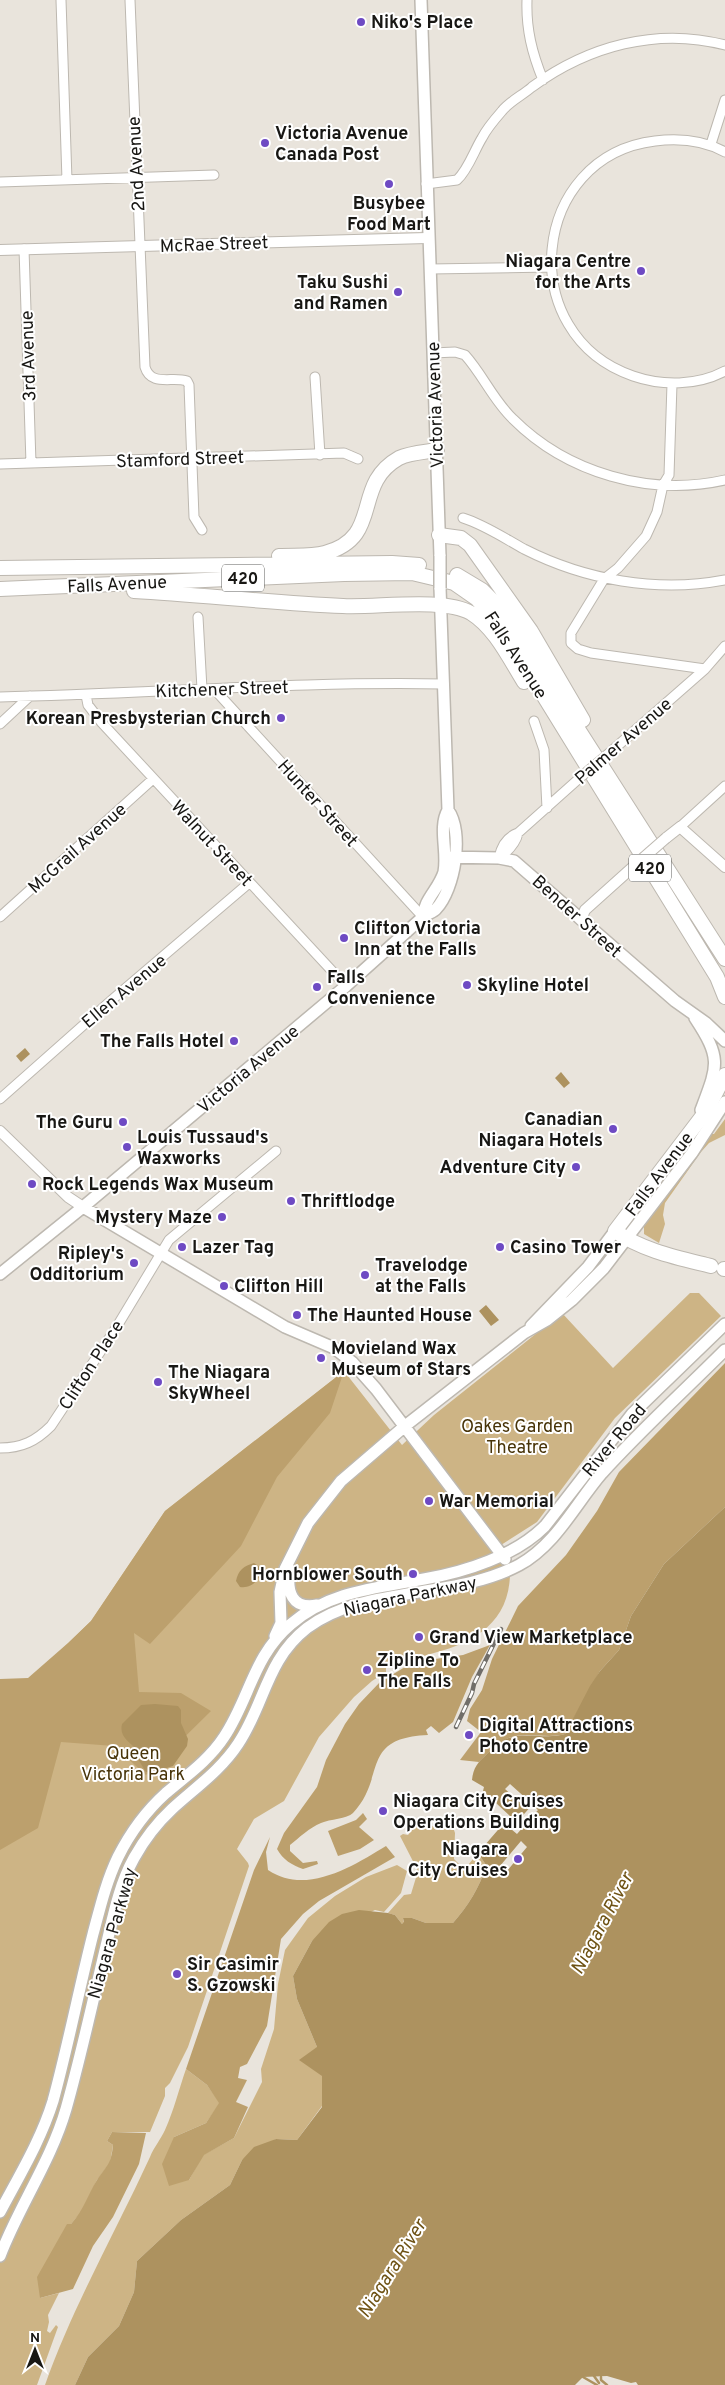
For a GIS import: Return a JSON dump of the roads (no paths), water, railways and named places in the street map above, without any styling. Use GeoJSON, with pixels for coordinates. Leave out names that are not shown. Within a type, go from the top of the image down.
{"type":"FeatureCollection","features":[{"type":"Feature","properties":{"kind":"highway"},"geometry":{"type":"LineString","coordinates":[[174,567],[214,558],[324,554],[340,548],[356,535],[363,524],[372,485],[380,473],[401,457],[436,450]]}},
{"type":"Feature","properties":{"kind":"highway"},"geometry":{"type":"LineString","coordinates":[[438,535],[461,538],[470,546],[498,584],[531,631],[583,720],[594,756]]}},
{"type":"Feature","properties":{"kind":"highway","name":"Falls Avenue"},"geometry":{"type":"LineString","coordinates":[[0,568],[392,563],[424,566],[455,574],[482,590],[502,610],[721,954]]}},
{"type":"Feature","properties":{"kind":"highway","name":"Falls Avenue"},"geometry":{"type":"LineString","coordinates":[[0,589],[191,580],[412,573],[454,583],[477,599],[500,626],[594,756],[717,977],[725,997]]}},
{"type":"Feature","properties":{"kind":"highway"},"geometry":{"type":"LineString","coordinates":[[74,587],[344,606],[441,606],[458,608],[482,621],[494,634],[563,744],[594,756]]}},
{"type":"Feature","properties":{"kind":"highway","name":"Falls Avenue"},"geometry":{"type":"LineString","coordinates":[[620,1235],[715,1097],[725,1075]]}},
{"type":"Feature","properties":{"kind":"highway"},"geometry":{"type":"LineString","coordinates":[[620,1235],[654,1251],[720,1268]]}},
{"type":"Feature","properties":{"kind":"main road","name":"Victoria Avenue"},"geometry":{"type":"LineString","coordinates":[[0,1274],[83,1207],[346,986],[423,917],[436,910],[453,873],[450,857],[454,818],[448,810],[430,269],[427,238],[421,0]]}},
{"type":"Feature","properties":{"kind":"main road","name":"Bender Street"},"geometry":{"type":"LineString","coordinates":[[450,857],[499,858],[514,861],[692,1015],[706,1023],[725,1041]]}},
{"type":"Feature","properties":{"kind":"main road","name":"Falls Avenue"},"geometry":{"type":"LineString","coordinates":[[721,954],[725,966]]}},
{"type":"Feature","properties":{"kind":"main road","name":"Bender Street"},"geometry":{"type":"LineString","coordinates":[[692,1015],[709,1040],[715,1059],[712,1078],[694,1128]]}},
{"type":"Feature","properties":{"kind":"main road","name":"Falls Avenue"},"geometry":{"type":"LineString","coordinates":[[264,1655],[279,1628],[281,1584],[285,1569],[314,1513],[341,1481],[405,1426],[524,1333],[620,1235],[692,1153],[725,1102]]}},
{"type":"Feature","properties":{"kind":"main road"},"geometry":{"type":"LineString","coordinates":[[83,1207],[159,1254],[285,1327],[334,1348],[362,1373],[405,1426],[503,1554],[510,1569]]}},
{"type":"Feature","properties":{"kind":"main road","name":"River Road"},"geometry":{"type":"LineString","coordinates":[[503,1554],[531,1537],[544,1526],[632,1414],[725,1324]]}},
{"type":"Feature","properties":{"kind":"main road","name":"River Road"},"geometry":{"type":"LineString","coordinates":[[510,1569],[523,1563],[545,1544],[565,1522],[604,1471],[725,1350]]}},
{"type":"Feature","properties":{"kind":"main road","name":"Falls Avenue"},"geometry":{"type":"LineString","coordinates":[[295,1549],[288,1584],[292,1597],[301,1606],[321,1605]]}},
{"type":"Feature","properties":{"kind":"main road","name":"Niagara Parkway"},"geometry":{"type":"LineString","coordinates":[[0,2212],[35,2147],[50,2110],[99,1912],[117,1859],[133,1830],[148,1812],[208,1757],[222,1740],[235,1720],[264,1655],[277,1637],[292,1623],[321,1605],[369,1588],[442,1576],[481,1564],[503,1554]]}},
{"type":"Feature","properties":{"kind":"main road","name":"Niagara Parkway"},"geometry":{"type":"LineString","coordinates":[[0,2256],[53,2145],[66,2110],[115,1908],[133,1860],[150,1832],[168,1812],[210,1776],[232,1754],[251,1721],[275,1664],[285,1649],[313,1624],[347,1607],[371,1601],[462,1586],[510,1569]]}},
{"type":"Feature","properties":{"kind":"street"},"geometry":{"type":"LineString","coordinates":[[61,0],[67,180]]}},
{"type":"Feature","properties":{"kind":"street","name":"2nd Avenue"},"geometry":{"type":"LineString","coordinates":[[130,0],[145,367],[148,374],[158,380],[181,379],[187,381],[189,385],[194,518],[202,530]]}},
{"type":"Feature","properties":{"kind":"street"},"geometry":{"type":"LineString","coordinates":[[527,0],[526,20],[532,52],[543,80]]}},
{"type":"Feature","properties":{"kind":"street"},"geometry":{"type":"LineString","coordinates":[[426,184],[452,182],[460,178],[483,135],[504,108],[543,80],[587,55],[622,44],[670,36],[708,40],[725,45]]}},
{"type":"Feature","properties":{"kind":"street"},"geometry":{"type":"LineString","coordinates":[[711,144],[725,100]]}},
{"type":"Feature","properties":{"kind":"street"},"geometry":{"type":"LineString","coordinates":[[725,152],[711,144],[674,138],[636,143],[609,155],[569,195],[558,218],[552,241],[550,267],[553,291],[562,315],[573,334],[584,348],[618,371],[638,378],[672,384],[693,381],[725,371]]}},
{"type":"Feature","properties":{"kind":"street"},"geometry":{"type":"LineString","coordinates":[[0,182],[214,175]]}},
{"type":"Feature","properties":{"kind":"street","name":"McRae Street"},"geometry":{"type":"LineString","coordinates":[[0,250],[427,238]]}},
{"type":"Feature","properties":{"kind":"street","name":"3rd Avenue"},"geometry":{"type":"LineString","coordinates":[[24,249],[31,463]]}},
{"type":"Feature","properties":{"kind":"street"},"geometry":{"type":"LineString","coordinates":[[430,269],[550,267]]}},
{"type":"Feature","properties":{"kind":"street"},"geometry":{"type":"LineString","coordinates":[[433,353],[455,352],[465,355],[502,407],[545,448],[602,474],[622,480],[663,486],[693,485],[725,480]]}},
{"type":"Feature","properties":{"kind":"street"},"geometry":{"type":"LineString","coordinates":[[315,377],[320,455]]}},
{"type":"Feature","properties":{"kind":"street"},"geometry":{"type":"LineString","coordinates":[[672,384],[669,475],[663,486],[657,512],[646,536],[618,568],[604,579],[571,633],[571,643],[578,649],[591,653],[705,669]]}},
{"type":"Feature","properties":{"kind":"street","name":"Stamford Street"},"geometry":{"type":"LineString","coordinates":[[0,464],[344,453],[358,459]]}},
{"type":"Feature","properties":{"kind":"street"},"geometry":{"type":"LineString","coordinates":[[463,518],[474,521],[524,549],[564,567],[604,579],[680,585],[725,580]]}},
{"type":"Feature","properties":{"kind":"street"},"geometry":{"type":"LineString","coordinates":[[198,617],[202,688]]}},
{"type":"Feature","properties":{"kind":"street","name":"Palmer Avenue"},"geometry":{"type":"LineString","coordinates":[[499,858],[500,851],[506,841],[518,833],[583,775],[594,756],[705,669],[725,646]]}},
{"type":"Feature","properties":{"kind":"street","name":"Kitchener Street"},"geometry":{"type":"LineString","coordinates":[[0,697],[86,695],[202,688],[444,684]]}},
{"type":"Feature","properties":{"kind":"street","name":"Hunter Street"},"geometry":{"type":"LineString","coordinates":[[214,689],[423,917]]}},
{"type":"Feature","properties":{"kind":"street","name":"Walnut Street"},"geometry":{"type":"LineString","coordinates":[[86,695],[88,705],[102,723],[346,986]]}},
{"type":"Feature","properties":{"kind":"street"},"geometry":{"type":"LineString","coordinates":[[0,724],[30,696]]}},
{"type":"Feature","properties":{"kind":"street"},"geometry":{"type":"LineString","coordinates":[[534,721],[544,750],[547,808]]}},
{"type":"Feature","properties":{"kind":"street","name":"McGrail Avenue"},"geometry":{"type":"LineString","coordinates":[[0,917],[153,779]]}},
{"type":"Feature","properties":{"kind":"street"},"geometry":{"type":"LineString","coordinates":[[581,920],[585,910],[725,786]]}},
{"type":"Feature","properties":{"kind":"street"},"geometry":{"type":"LineString","coordinates":[[680,827],[725,867]]}},
{"type":"Feature","properties":{"kind":"street","name":"Ellen Avenue"},"geometry":{"type":"LineString","coordinates":[[0,1099],[114,998],[249,883]]}},
{"type":"Feature","properties":{"kind":"street"},"geometry":{"type":"LineString","coordinates":[[0,1131],[68,1197],[83,1207]]}},
{"type":"Feature","properties":{"kind":"street","name":"Clifton Place"},"geometry":{"type":"LineString","coordinates":[[0,1448],[26,1445],[40,1437],[51,1426],[116,1328],[169,1240],[276,1151]]}},
{"type":"Feature","properties":{"kind":"water"},"geometry":{"type":"Polygon","coordinates":[[[25,1048],[30,1054],[21,1062],[16,1056],[25,1048]]]}},
{"type":"Feature","properties":{"kind":"water"},"geometry":{"type":"Polygon","coordinates":[[[561,1072],[570,1083],[564,1088],[555,1078],[561,1072]]]}},
{"type":"Feature","properties":{"kind":"water"},"geometry":{"type":"Polygon","coordinates":[[[486,1305],[499,1320],[491,1326],[479,1311],[486,1305]]]}},
{"type":"Feature","properties":{"kind":"water","name":"Niagara River"},"geometry":{"type":"Polygon","coordinates":[[[725,1507],[725,2385],[638,2385],[636,2382],[631,2383],[607,2376],[583,2377],[575,2385],[75,2385],[88,2357],[119,2326],[134,2292],[137,2261],[181,2220],[230,2185],[242,2160],[254,2147],[276,2139],[297,2140],[322,2107],[322,2076],[299,2060],[317,2047],[297,1999],[293,1976],[312,1941],[329,1922],[342,1914],[359,1910],[395,1915],[402,1924],[404,1922],[403,1918],[412,1918],[426,1923],[453,1923],[473,1896],[484,1873],[486,1865],[478,1853],[510,1816],[483,1791],[484,1787],[472,1780],[476,1766],[506,1739],[521,1736],[558,1736],[565,1734],[590,1686],[600,1671],[619,1650],[631,1616],[664,1564],[725,1507]]]}},
{"type":"Feature","properties":{"kind":"water"},"geometry":{"type":"Polygon","coordinates":[[[254,1563],[261,1568],[258,1579],[252,1585],[240,1587],[236,1581],[238,1574],[244,1567],[254,1563]]]}},
{"type":"Feature","properties":{"kind":"water"},"geometry":{"type":"Polygon","coordinates":[[[141,1705],[178,1706],[181,1710],[181,1723],[188,1739],[187,1746],[173,1766],[154,1772],[146,1772],[136,1756],[136,1749],[123,1736],[121,1728],[122,1724],[141,1705]]]}},
{"type":"Feature","properties":{"kind":"waterway"},"geometry":{"type":"LineString","coordinates":[[594,2376],[599,2383]]}},
{"type":"Feature","properties":{"kind":"waterway"},"geometry":{"type":"LineString","coordinates":[[583,2377],[597,2385]]}},
{"type":"Feature","properties":{"kind":"waterway"},"geometry":{"type":"LineString","coordinates":[[601,2377],[601,2380],[607,2385]]}},
{"type":"Feature","properties":{"kind":"railway"},"geometry":{"type":"LineString","coordinates":[[456,1727],[472,1693],[474,1684],[501,1629]]}},
{"type":"Feature","properties":{"kind":"place","name":"Niko's Place"},"geometry":{"type":"Point","coordinates":[361,22]}},
{"type":"Feature","properties":{"kind":"place","name":"Victoria Avenue Canada Post"},"geometry":{"type":"Point","coordinates":[265,143]}},
{"type":"Feature","properties":{"kind":"place","name":"Busybee Food Mart"},"geometry":{"type":"Point","coordinates":[389,184]}},
{"type":"Feature","properties":{"kind":"place","name":"Niagara Centre for the Arts"},"geometry":{"type":"Point","coordinates":[641,271]}},
{"type":"Feature","properties":{"kind":"place","name":"Taku Sushi and Ramen"},"geometry":{"type":"Point","coordinates":[398,292]}},
{"type":"Feature","properties":{"kind":"place","name":"Korean Presbysterian Church"},"geometry":{"type":"Point","coordinates":[281,718]}},
{"type":"Feature","properties":{"kind":"place","name":"Clifton Victoria Inn at the Falls"},"geometry":{"type":"Point","coordinates":[344,938]}},
{"type":"Feature","properties":{"kind":"place","name":"Skyline Hotel"},"geometry":{"type":"Point","coordinates":[467,985]}},
{"type":"Feature","properties":{"kind":"place","name":"Falls Convenience"},"geometry":{"type":"Point","coordinates":[317,987]}},
{"type":"Feature","properties":{"kind":"place","name":"The Falls Hotel"},"geometry":{"type":"Point","coordinates":[234,1041]}},
{"type":"Feature","properties":{"kind":"place","name":"The Guru"},"geometry":{"type":"Point","coordinates":[123,1122]}},
{"type":"Feature","properties":{"kind":"place","name":"Canadian Niagara Hotels"},"geometry":{"type":"Point","coordinates":[613,1129]}},
{"type":"Feature","properties":{"kind":"place","name":"Louis Tussaud's Waxworks"},"geometry":{"type":"Point","coordinates":[127,1147]}},
{"type":"Feature","properties":{"kind":"place","name":"Adventure City"},"geometry":{"type":"Point","coordinates":[576,1167]}},
{"type":"Feature","properties":{"kind":"place","name":"Rock Legends Wax Museum"},"geometry":{"type":"Point","coordinates":[32,1184]}},
{"type":"Feature","properties":{"kind":"place","name":"Thriftlodge"},"geometry":{"type":"Point","coordinates":[291,1201]}},
{"type":"Feature","properties":{"kind":"place","name":"Mystery Maze"},"geometry":{"type":"Point","coordinates":[222,1217]}},
{"type":"Feature","properties":{"kind":"place","name":"Lazer Tag"},"geometry":{"type":"Point","coordinates":[182,1247]}},
{"type":"Feature","properties":{"kind":"place","name":"Casino Tower"},"geometry":{"type":"Point","coordinates":[500,1247]}},
{"type":"Feature","properties":{"kind":"place","name":"Ripley's Odditorium"},"geometry":{"type":"Point","coordinates":[134,1263]}},
{"type":"Feature","properties":{"kind":"place","name":"Travelodge at the Falls"},"geometry":{"type":"Point","coordinates":[365,1275]}},
{"type":"Feature","properties":{"kind":"place","name":"Clifton Hill"},"geometry":{"type":"Point","coordinates":[224,1286]}},
{"type":"Feature","properties":{"kind":"place","name":"The Haunted House"},"geometry":{"type":"Point","coordinates":[297,1315]}},
{"type":"Feature","properties":{"kind":"place","name":"Movieland Wax Museum of Stars"},"geometry":{"type":"Point","coordinates":[321,1358]}},
{"type":"Feature","properties":{"kind":"place","name":"The Niagara SkyWheel"},"geometry":{"type":"Point","coordinates":[158,1382]}},
{"type":"Feature","properties":{"kind":"place","name":"War Memorial"},"geometry":{"type":"Point","coordinates":[429,1501]}},
{"type":"Feature","properties":{"kind":"place","name":"Hornblower South"},"geometry":{"type":"Point","coordinates":[413,1574]}},
{"type":"Feature","properties":{"kind":"place","name":"Grand View Marketplace"},"geometry":{"type":"Point","coordinates":[419,1637]}},
{"type":"Feature","properties":{"kind":"place","name":"Zipline To The Falls"},"geometry":{"type":"Point","coordinates":[367,1670]}},
{"type":"Feature","properties":{"kind":"place","name":"Digital Attractions Photo Centre"},"geometry":{"type":"Point","coordinates":[469,1735]}},
{"type":"Feature","properties":{"kind":"place","name":"Niagara City Cruises Operations Building"},"geometry":{"type":"Point","coordinates":[383,1811]}},
{"type":"Feature","properties":{"kind":"place","name":"Niagara City Cruises"},"geometry":{"type":"Point","coordinates":[518,1859]}},
{"type":"Feature","properties":{"kind":"place","name":"Sir Casimir S. Gzowski"},"geometry":{"type":"Point","coordinates":[177,1974]}},
{"type":"Feature","properties":{"kind":"park label","name":"Oakes Garden Theatre"},"geometry":{"type":"Point","coordinates":[517,1436]}},
{"type":"Feature","properties":{"kind":"park label","name":"Queen Victoria Park"},"geometry":{"type":"Point","coordinates":[133,1764]}}]}
